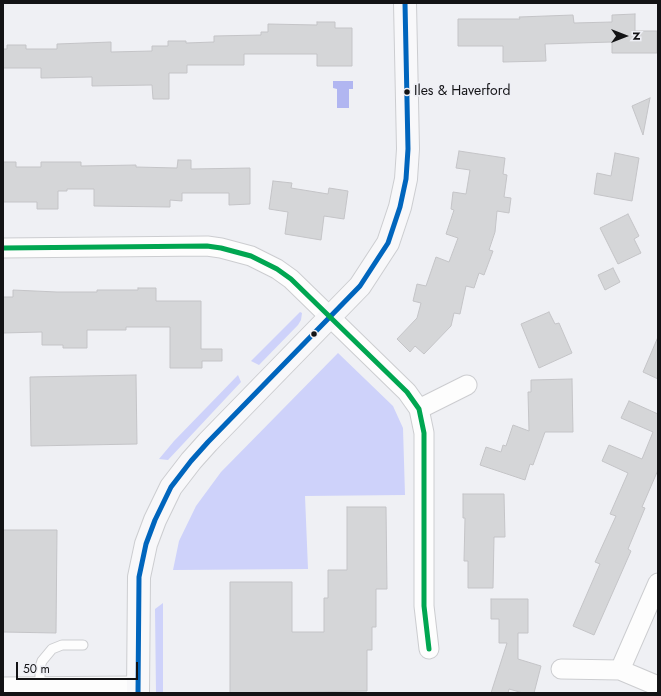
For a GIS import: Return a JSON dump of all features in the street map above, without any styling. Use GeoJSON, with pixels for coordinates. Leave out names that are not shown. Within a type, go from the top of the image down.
{"type":"FeatureCollection","features":[{"type":"Feature","properties":{"kind":"street"},"geometry":{"type":"LineString","coordinates":[[3,687],[138,690],[139,577],[146,544],[154,520],[171,487],[208,442],[360,286],[388,243],[400,207],[406,179],[408,149],[405,3]]}},
{"type":"Feature","properties":{"kind":"street"},"geometry":{"type":"LineString","coordinates":[[3,248],[207,246],[251,256],[277,269],[290,278],[407,392],[419,408],[424,433],[424,606],[429,648]]}},
{"type":"Feature","properties":{"kind":"street"},"geometry":{"type":"LineString","coordinates":[[419,408],[467,385]]}},
{"type":"Feature","properties":{"kind":"street"},"geometry":{"type":"LineString","coordinates":[[620,670],[658,583]]}},
{"type":"Feature","properties":{"kind":"street"},"geometry":{"type":"LineString","coordinates":[[561,669],[620,670],[658,686]]}},
{"type":"Feature","properties":{"kind":"lane"},"geometry":{"type":"LineString","coordinates":[[40,687],[40,667],[52,649],[62,645],[83,645]]}},
{"type":"Feature","properties":{"kind":"shaded area"},"geometry":{"type":"Polygon","coordinates":[[[333,81],[353,81],[353,89],[349,89],[349,108],[337,108],[337,89],[333,88],[333,81]]]}},
{"type":"Feature","properties":{"kind":"shaded area"},"geometry":{"type":"Polygon","coordinates":[[[300,312],[302,313],[301,320],[298,325],[259,365],[251,361],[300,312]]]}},
{"type":"Feature","properties":{"kind":"shaded area"},"geometry":{"type":"Polygon","coordinates":[[[338,353],[393,406],[403,428],[405,495],[305,496],[308,569],[173,570],[179,541],[196,506],[221,472],[338,353]]]}},
{"type":"Feature","properties":{"kind":"shaded area"},"geometry":{"type":"Polygon","coordinates":[[[238,375],[241,382],[168,460],[159,459],[174,441],[238,375]]]}},
{"type":"Feature","properties":{"kind":"shaded area"},"geometry":{"type":"Polygon","coordinates":[[[163,603],[163,693],[156,693],[155,609],[163,603]]]}},
{"type":"Feature","properties":{"kind":"building"},"geometry":{"type":"Polygon","coordinates":[[[635,14],[635,31],[657,31],[657,53],[612,53],[612,42],[545,44],[546,61],[503,62],[503,46],[458,46],[458,19],[520,19],[519,17],[573,15],[574,23],[612,22],[612,15],[635,14]]]}},
{"type":"Feature","properties":{"kind":"building"},"geometry":{"type":"Polygon","coordinates":[[[317,22],[335,22],[335,28],[352,28],[352,66],[317,66],[317,54],[244,54],[244,65],[187,65],[187,73],[169,73],[169,99],[153,99],[152,85],[92,86],[92,77],[41,78],[41,68],[3,68],[3,49],[7,49],[7,45],[26,45],[26,49],[57,49],[57,44],[111,42],[111,52],[152,51],[152,46],[168,46],[168,41],[186,41],[186,43],[214,42],[214,36],[261,35],[261,32],[268,32],[268,24],[317,25],[317,22]]]}},
{"type":"Feature","properties":{"kind":"building"},"geometry":{"type":"Polygon","coordinates":[[[650,98],[643,135],[632,106],[650,98]]]}},
{"type":"Feature","properties":{"kind":"building"},"geometry":{"type":"Polygon","coordinates":[[[459,151],[505,158],[503,174],[507,175],[504,197],[511,198],[509,213],[497,211],[495,232],[489,250],[493,251],[484,275],[479,273],[474,288],[466,286],[460,314],[454,313],[451,326],[424,354],[415,346],[410,352],[397,339],[417,318],[421,303],[413,301],[417,284],[426,286],[436,257],[449,262],[458,238],[446,234],[454,210],[451,209],[453,192],[466,194],[470,170],[456,168],[459,151]]]}},
{"type":"Feature","properties":{"kind":"building"},"geometry":{"type":"Polygon","coordinates":[[[615,153],[639,158],[632,201],[594,194],[597,173],[611,176],[615,153]]]}},
{"type":"Feature","properties":{"kind":"building"},"geometry":{"type":"Polygon","coordinates":[[[178,160],[191,160],[191,169],[250,168],[250,204],[229,205],[229,193],[182,193],[182,201],[170,200],[170,207],[94,206],[94,189],[67,189],[67,191],[58,191],[58,209],[37,209],[37,202],[3,202],[3,162],[16,162],[16,167],[41,167],[41,162],[81,162],[81,166],[136,165],[136,167],[177,168],[178,160]]]}},
{"type":"Feature","properties":{"kind":"building"},"geometry":{"type":"Polygon","coordinates":[[[273,181],[292,183],[291,188],[328,194],[329,188],[348,191],[344,219],[324,216],[321,240],[285,234],[288,212],[269,209],[273,181]]]}},
{"type":"Feature","properties":{"kind":"building"},"geometry":{"type":"Polygon","coordinates":[[[628,214],[639,236],[634,239],[641,253],[618,264],[600,228],[628,214]]]}},
{"type":"Feature","properties":{"kind":"building"},"geometry":{"type":"Polygon","coordinates":[[[613,268],[620,282],[605,290],[598,275],[613,268]]]}},
{"type":"Feature","properties":{"kind":"building"},"geometry":{"type":"Polygon","coordinates":[[[138,288],[156,288],[156,301],[201,301],[201,349],[222,349],[222,361],[202,361],[202,368],[170,368],[170,327],[126,327],[126,330],[87,330],[87,348],[63,348],[63,345],[42,345],[42,332],[3,333],[3,297],[13,297],[13,290],[97,292],[97,290],[138,290],[138,288]]]}},
{"type":"Feature","properties":{"kind":"building"},"geometry":{"type":"Polygon","coordinates":[[[549,312],[555,324],[559,323],[572,353],[539,368],[521,324],[549,312]]]}},
{"type":"Feature","properties":{"kind":"building"},"geometry":{"type":"Polygon","coordinates":[[[658,337],[658,379],[643,372],[658,337]]]}},
{"type":"Feature","properties":{"kind":"building"},"geometry":{"type":"Polygon","coordinates":[[[136,375],[137,444],[31,446],[30,377],[136,375]]]}},
{"type":"Feature","properties":{"kind":"building"},"geometry":{"type":"Polygon","coordinates":[[[572,379],[573,432],[545,432],[533,465],[530,464],[525,480],[480,465],[486,447],[501,452],[503,445],[506,446],[513,425],[529,431],[528,392],[531,392],[531,380],[572,379]]]}},
{"type":"Feature","properties":{"kind":"building"},"geometry":{"type":"Polygon","coordinates":[[[629,401],[658,414],[658,470],[642,507],[645,508],[628,549],[631,551],[594,635],[573,626],[600,564],[595,562],[616,516],[610,514],[628,473],[602,461],[609,445],[642,459],[653,432],[621,418],[629,401]]]}},
{"type":"Feature","properties":{"kind":"building"},"geometry":{"type":"Polygon","coordinates":[[[463,494],[504,494],[505,537],[494,537],[493,588],[468,588],[468,561],[464,561],[465,518],[463,518],[463,494]]]}},
{"type":"Feature","properties":{"kind":"building"},"geometry":{"type":"Polygon","coordinates":[[[347,507],[386,507],[387,589],[376,589],[376,627],[372,627],[372,650],[367,650],[367,691],[230,693],[230,582],[292,582],[292,632],[324,632],[324,598],[328,598],[328,570],[347,570],[347,507]]]}},
{"type":"Feature","properties":{"kind":"building"},"geometry":{"type":"Polygon","coordinates":[[[3,530],[57,530],[56,633],[3,632],[3,530]]]}},
{"type":"Feature","properties":{"kind":"building"},"geometry":{"type":"Polygon","coordinates":[[[491,599],[528,599],[528,633],[518,633],[518,659],[541,666],[534,693],[523,693],[509,689],[508,693],[491,693],[507,643],[499,643],[499,619],[491,619],[491,599]]]}},
{"type":"Feature","properties":{"kind":"transit line"},"geometry":{"type":"LineString","coordinates":[[138,693],[139,577],[146,544],[155,520],[171,487],[208,442],[360,286],[388,243],[400,207],[406,179],[408,149],[405,3]]}},
{"type":"Feature","properties":{"kind":"transit line"},"geometry":{"type":"LineString","coordinates":[[3,248],[207,246],[251,256],[277,269],[291,279],[407,392],[419,409],[424,433],[424,606],[429,649]]}},
{"type":"Feature","properties":{"kind":"place","name":"Iles & Haverford"},"geometry":{"type":"Point","coordinates":[407,92]}}]}
